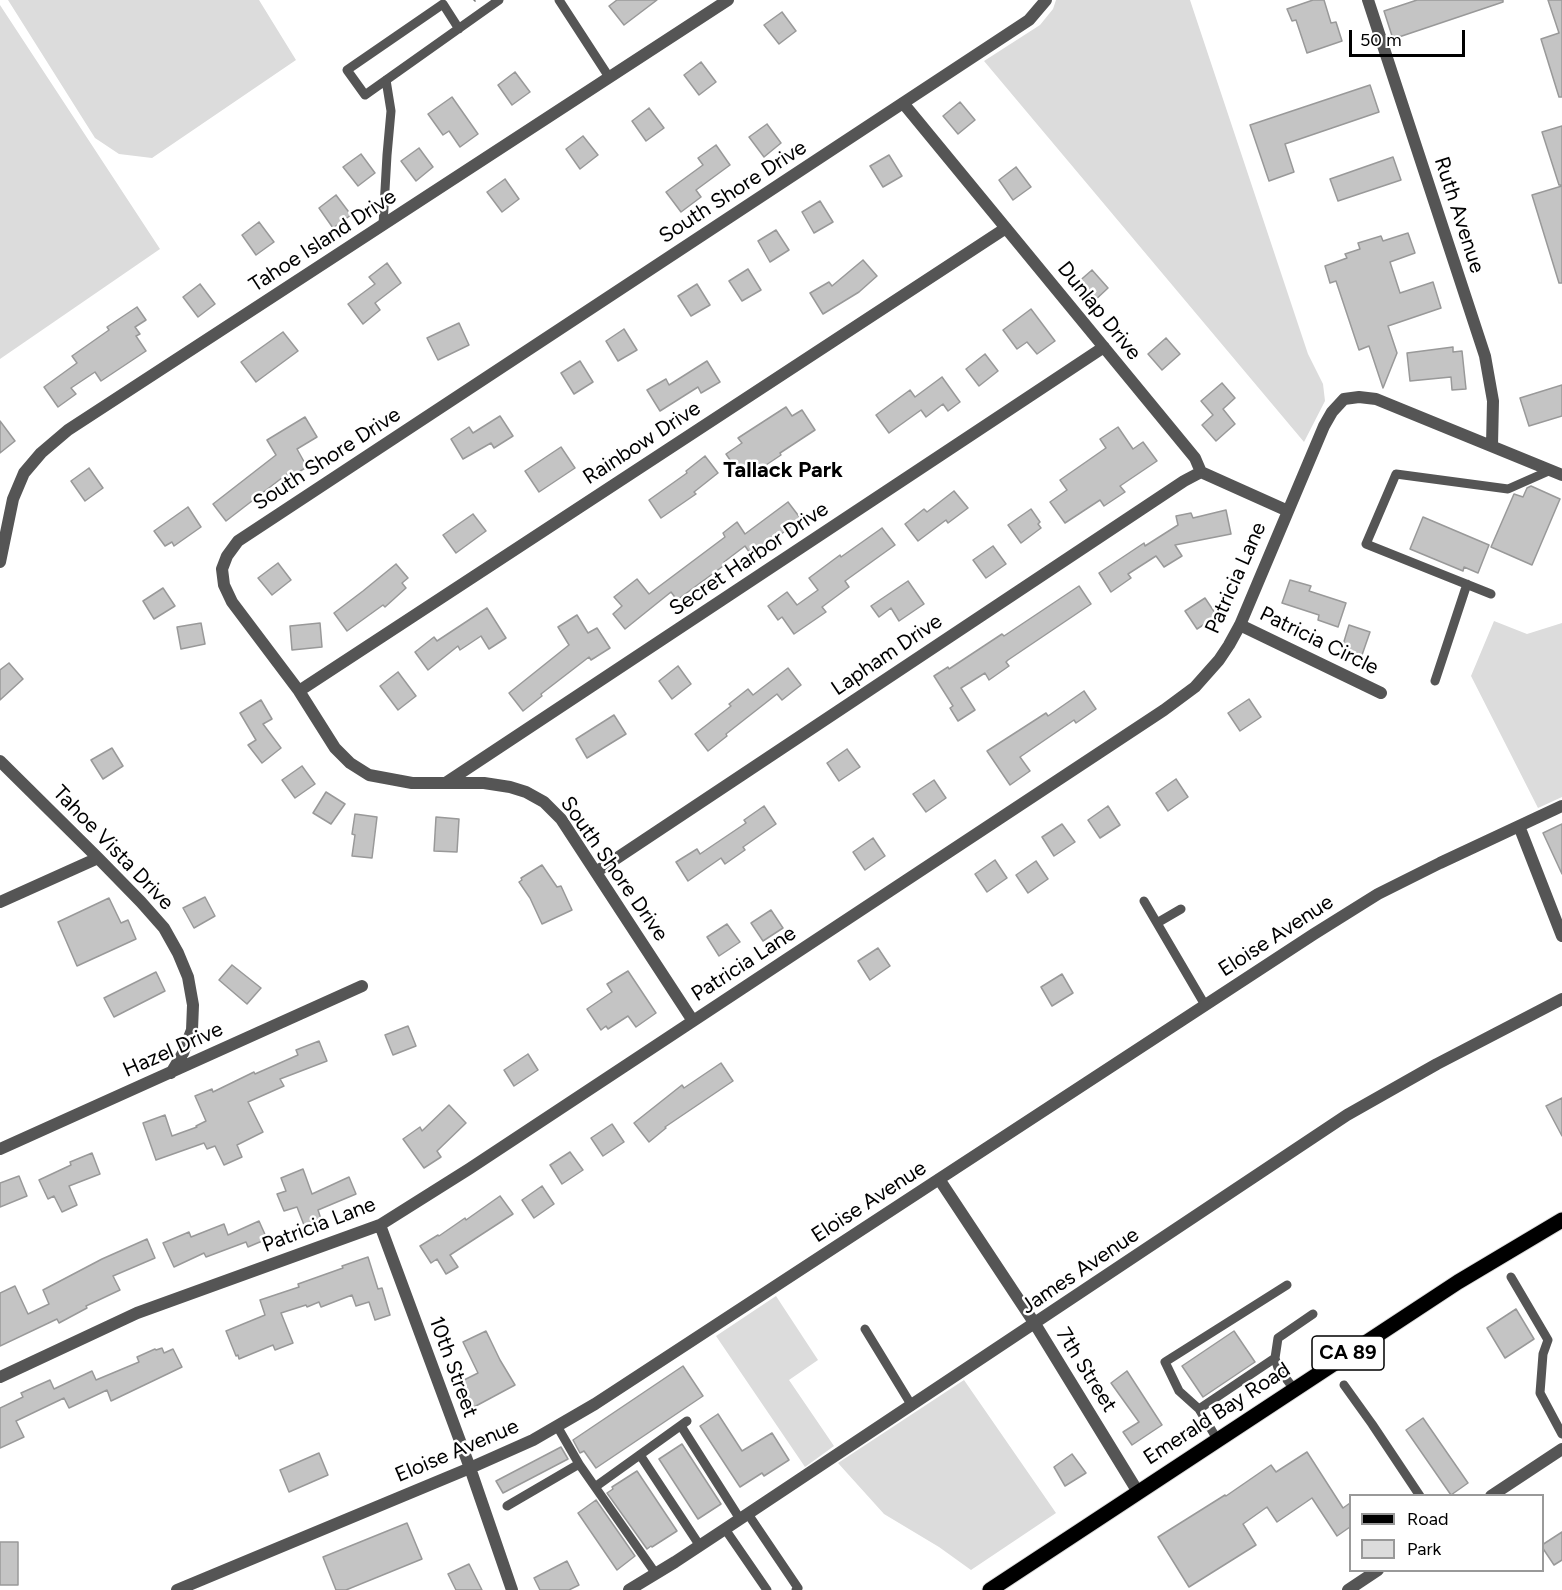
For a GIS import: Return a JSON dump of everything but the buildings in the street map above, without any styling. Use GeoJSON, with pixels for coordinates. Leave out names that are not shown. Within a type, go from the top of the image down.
{"type":"FeatureCollection","features":[{"type":"Feature","properties":{"kind":"main road","name":"Emerald Bay Road"},"geometry":{"type":"LineString","coordinates":[[998,1588],[1217,1439],[1458,1282],[1562,1220]]}},
{"type":"Feature","properties":{"kind":"street","name":"Tahoe Island Drive"},"geometry":{"type":"LineString","coordinates":[[0,562],[13,499],[24,473],[40,453],[68,430],[728,0]]}},
{"type":"Feature","properties":{"kind":"street","name":"South Shore Drive"},"geometry":{"type":"LineString","coordinates":[[693,1021],[561,819],[544,802],[526,792],[484,783],[412,783],[388,779],[369,775],[350,763],[335,748],[299,691],[232,602],[224,585],[222,569],[227,556],[238,541],[1029,20],[1046,0]]}},
{"type":"Feature","properties":{"kind":"street","name":"Ruth Avenue"},"geometry":{"type":"LineString","coordinates":[[1368,0],[1485,356],[1493,401],[1492,445]]}},
{"type":"Feature","properties":{"kind":"street","name":"Dunlap Drive"},"geometry":{"type":"LineString","coordinates":[[903,103],[1194,458],[1201,472]]}},
{"type":"Feature","properties":{"kind":"street","name":"Rainbow Drive"},"geometry":{"type":"LineString","coordinates":[[299,691],[1006,228]]}},
{"type":"Feature","properties":{"kind":"street","name":"Secret Harbor Drive"},"geometry":{"type":"LineString","coordinates":[[447,783],[1104,347]]}},
{"type":"Feature","properties":{"kind":"street","name":"Patricia Lane"},"geometry":{"type":"LineString","coordinates":[[0,1377],[137,1313],[380,1226],[1164,711],[1195,687],[1219,660],[1240,625],[1323,426],[1344,399],[1359,397],[1376,399],[1492,445]]}},
{"type":"Feature","properties":{"kind":"street"},"geometry":{"type":"LineString","coordinates":[[1492,445],[1557,473]]}},
{"type":"Feature","properties":{"kind":"street"},"geometry":{"type":"LineString","coordinates":[[1201,472],[1288,511]]}},
{"type":"Feature","properties":{"kind":"street","name":"Lapham Drive"},"geometry":{"type":"LineString","coordinates":[[596,872],[1184,481],[1201,472]]}},
{"type":"Feature","properties":{"kind":"street","name":"Patricia Circle"},"geometry":{"type":"LineString","coordinates":[[1240,625],[1381,693]]}},
{"type":"Feature","properties":{"kind":"street","name":"Tahoe Vista Drive"},"geometry":{"type":"LineString","coordinates":[[0,761],[98,858],[164,928],[178,953],[188,978],[193,1005],[192,1030],[183,1053],[171,1073]]}},
{"type":"Feature","properties":{"kind":"street","name":"Eloise Avenue"},"geometry":{"type":"LineString","coordinates":[[177,1590],[533,1440],[595,1404],[1378,894],[1562,806]]}},
{"type":"Feature","properties":{"kind":"street"},"geometry":{"type":"LineString","coordinates":[[1519,826],[1562,936]]}},
{"type":"Feature","properties":{"kind":"street"},"geometry":{"type":"LineString","coordinates":[[0,902],[98,858]]}},
{"type":"Feature","properties":{"kind":"street","name":"Hazel Drive"},"geometry":{"type":"LineString","coordinates":[[0,1149],[362,986]]}},
{"type":"Feature","properties":{"kind":"street","name":"James Avenue"},"geometry":{"type":"LineString","coordinates":[[629,1590],[700,1546],[912,1406],[1347,1115],[1437,1064],[1562,999]]}},
{"type":"Feature","properties":{"kind":"street","name":"7th Street"},"geometry":{"type":"LineString","coordinates":[[939,1179],[1035,1324],[1138,1492]]}},
{"type":"Feature","properties":{"kind":"street","name":"10th Street"},"geometry":{"type":"LineString","coordinates":[[380,1226],[470,1468],[512,1590]]}},
{"type":"Feature","properties":{"kind":"street"},"geometry":{"type":"LineString","coordinates":[[1494,1494],[1562,1449]]}},
{"type":"Feature","properties":{"kind":"street"},"geometry":{"type":"LineString","coordinates":[[1348,1590],[1375,1572]]}},
{"type":"Feature","properties":{"kind":"lane"},"geometry":{"type":"LineString","coordinates":[[459,29],[443,4],[347,69],[365,95],[386,80],[459,29],[500,0]]}},
{"type":"Feature","properties":{"kind":"lane"},"geometry":{"type":"LineString","coordinates":[[559,0],[609,77]]}},
{"type":"Feature","properties":{"kind":"lane"},"geometry":{"type":"LineString","coordinates":[[383,225],[391,111],[386,80]]}},
{"type":"Feature","properties":{"kind":"lane"},"geometry":{"type":"LineString","coordinates":[[1491,594],[1366,544],[1396,474],[1508,489],[1557,473]]}},
{"type":"Feature","properties":{"kind":"lane"},"geometry":{"type":"LineString","coordinates":[[1435,681],[1467,584]]}},
{"type":"Feature","properties":{"kind":"lane"},"geometry":{"type":"LineString","coordinates":[[1144,901],[1205,1005]]}},
{"type":"Feature","properties":{"kind":"lane"},"geometry":{"type":"LineString","coordinates":[[1157,923],[1181,909]]}},
{"type":"Feature","properties":{"kind":"lane"},"geometry":{"type":"LineString","coordinates":[[1510,1277],[1548,1340],[1543,1354],[1540,1393],[1562,1434]]}},
{"type":"Feature","properties":{"kind":"lane"},"geometry":{"type":"LineString","coordinates":[[1217,1439],[1199,1409],[1179,1391],[1165,1362],[1287,1285]]}},
{"type":"Feature","properties":{"kind":"lane"},"geometry":{"type":"LineString","coordinates":[[1294,1389],[1278,1368],[1275,1358],[1278,1338],[1313,1314]]}},
{"type":"Feature","properties":{"kind":"lane"},"geometry":{"type":"LineString","coordinates":[[865,1329],[912,1406]]}},
{"type":"Feature","properties":{"kind":"lane"},"geometry":{"type":"LineString","coordinates":[[1199,1409],[1275,1358]]}},
{"type":"Feature","properties":{"kind":"lane"},"geometry":{"type":"LineString","coordinates":[[1344,1385],[1419,1494]]}},
{"type":"Feature","properties":{"kind":"lane"},"geometry":{"type":"LineString","coordinates":[[595,1487],[684,1423],[744,1516],[798,1588],[796,1590]]}},
{"type":"Feature","properties":{"kind":"lane"},"geometry":{"type":"LineString","coordinates":[[557,1426],[579,1464],[656,1574]]}},
{"type":"Feature","properties":{"kind":"lane"},"geometry":{"type":"LineString","coordinates":[[639,1455],[700,1546]]}},
{"type":"Feature","properties":{"kind":"lane"},"geometry":{"type":"LineString","coordinates":[[507,1506],[579,1464]]}},
{"type":"Feature","properties":{"kind":"lane"},"geometry":{"type":"LineString","coordinates":[[726,1529],[767,1590]]}},
{"type":"Feature","properties":{"kind":"green space"},"geometry":{"type":"Polygon","coordinates":[[[8,0],[259,0],[296,60],[152,158],[119,154],[95,138],[8,0]]]}},
{"type":"Feature","properties":{"kind":"green space"},"geometry":{"type":"Polygon","coordinates":[[[1056,0],[1190,0],[1308,354],[1323,384],[1325,401],[1304,442],[984,61],[1040,25],[1053,9],[1056,0]]]}},
{"type":"Feature","properties":{"kind":"green space"},"geometry":{"type":"Polygon","coordinates":[[[0,5],[160,249],[0,359],[0,5]]]}},
{"type":"Feature","properties":{"kind":"green space"},"geometry":{"type":"Polygon","coordinates":[[[1494,621],[1527,634],[1562,623],[1562,797],[1538,808],[1471,676],[1494,621]]]}},
{"type":"Feature","properties":{"kind":"green space"},"geometry":{"type":"Polygon","coordinates":[[[776,1296],[818,1360],[789,1380],[834,1446],[805,1467],[716,1336],[776,1296]]]}},
{"type":"Feature","properties":{"kind":"green space"},"geometry":{"type":"Polygon","coordinates":[[[964,1380],[1056,1513],[971,1570],[939,1547],[884,1514],[838,1463],[964,1380]]]}},
{"type":"Feature","properties":{"kind":"district","name":"Tallack Park"},"geometry":{"type":"Point","coordinates":[783,471]}}]}
